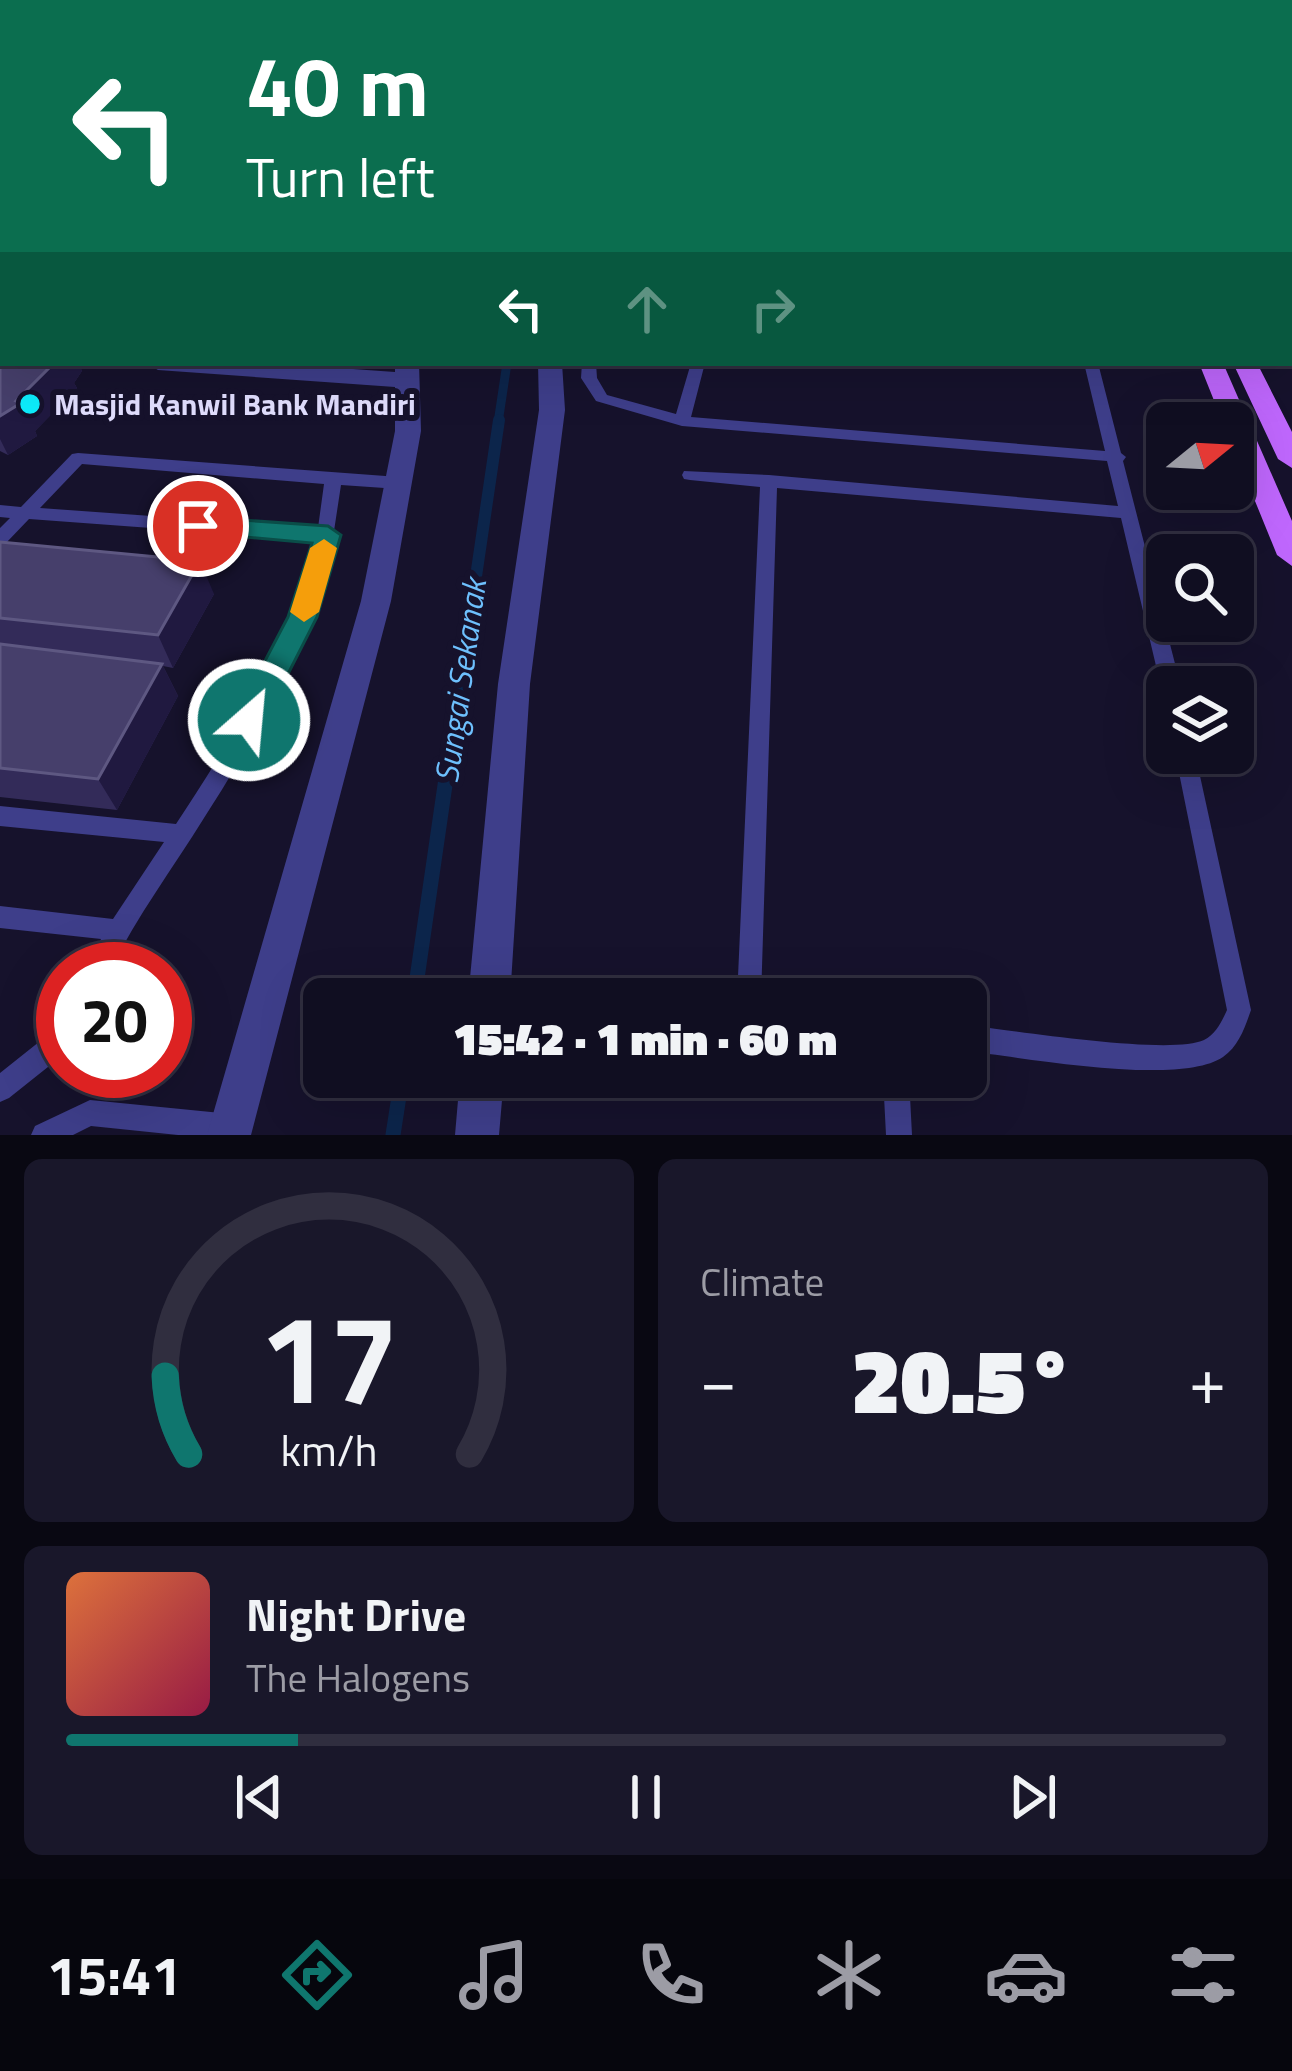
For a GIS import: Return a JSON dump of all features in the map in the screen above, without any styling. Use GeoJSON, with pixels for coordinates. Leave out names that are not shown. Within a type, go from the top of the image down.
{"type":"FeatureCollection","features":[{"type":"Feature","properties":{"kind":"main road"},"geometry":{"type":"LineString","coordinates":[[1212,366],[1292,555]]}},
{"type":"Feature","properties":{"kind":"main road"},"geometry":{"type":"LineString","coordinates":[[1246,366],[1292,459]]}},
{"type":"Feature","properties":{"kind":"street"},"geometry":{"type":"LineString","coordinates":[[230,1131],[376,602],[408,431],[407,372],[241,366]]}},
{"type":"Feature","properties":{"kind":"street"},"geometry":{"type":"LineString","coordinates":[[491,978],[514,684],[552,410],[550,366]]}},
{"type":"Feature","properties":{"kind":"street"},"geometry":{"type":"LineString","coordinates":[[477,1135],[480,1098]]}},
{"type":"Feature","properties":{"kind":"lane"},"geometry":{"type":"LineString","coordinates":[[589,366],[601,398],[682,421],[1118,457]]}},
{"type":"Feature","properties":{"kind":"lane"},"geometry":{"type":"LineString","coordinates":[[682,421],[697,366]]}},
{"type":"Feature","properties":{"kind":"lane"},"geometry":{"type":"LineString","coordinates":[[1092,366],[1166,666]]}},
{"type":"Feature","properties":{"kind":"lane"},"geometry":{"type":"LineString","coordinates":[[0,539],[63,468],[97,456],[399,483]]}},
{"type":"Feature","properties":{"kind":"lane"},"geometry":{"type":"LineString","coordinates":[[690,475],[1128,513]]}},
{"type":"Feature","properties":{"kind":"lane"},"geometry":{"type":"LineString","coordinates":[[111,942],[232,754],[303,617],[328,535],[333,479]]}},
{"type":"Feature","properties":{"kind":"lane"},"geometry":{"type":"LineString","coordinates":[[750,978],[770,481]]}},
{"type":"Feature","properties":{"kind":"lane"},"geometry":{"type":"LineString","coordinates":[[0,512],[328,535]]}},
{"type":"Feature","properties":{"kind":"lane"},"geometry":{"type":"LineString","coordinates":[[987,1041],[1168,1056],[1203,1055],[1230,1036],[1239,1010],[1189,774]]}},
{"type":"Feature","properties":{"kind":"lane"},"geometry":{"type":"LineString","coordinates":[[0,816],[182,834]]}},
{"type":"Feature","properties":{"kind":"lane"},"geometry":{"type":"LineString","coordinates":[[0,917],[117,930]]}},
{"type":"Feature","properties":{"kind":"lane"},"geometry":{"type":"LineString","coordinates":[[1,1086],[36,1059]]}},
{"type":"Feature","properties":{"kind":"lane"},"geometry":{"type":"LineString","coordinates":[[897,1098],[899,1135]]}},
{"type":"Feature","properties":{"kind":"lane"},"geometry":{"type":"LineString","coordinates":[[44,1135],[90,1113],[230,1131]]}},
{"type":"Feature","properties":{"kind":"building"},"geometry":{"type":"Polygon","coordinates":[[[0,366],[51,366],[16,401],[21,403],[0,416],[0,366]]]}},
{"type":"Feature","properties":{"kind":"building"},"geometry":{"type":"Polygon","coordinates":[[[0,542],[200,561],[158,635],[0,618],[0,542]]]}},
{"type":"Feature","properties":{"kind":"building"},"geometry":{"type":"Polygon","coordinates":[[[0,644],[162,664],[98,779],[0,768],[0,644]]]}},
{"type":"Feature","properties":{"kind":"waterway","name":"Sungai Sekanak"},"geometry":{"type":"LineString","coordinates":[[498,423],[507,366]]}},
{"type":"Feature","properties":{"kind":"waterway","name":"Sungai Sekanak"},"geometry":{"type":"LineString","coordinates":[[453,733],[499,420]]}},
{"type":"Feature","properties":{"kind":"waterway","name":"Sungai Sekanak"},"geometry":{"type":"LineString","coordinates":[[417,978],[453,730]]}},
{"type":"Feature","properties":{"kind":"waterway","name":"Sungai Sekanak"},"geometry":{"type":"LineString","coordinates":[[393,1135],[399,1098]]}},
{"type":"Feature","properties":{"kind":"slow traffic"},"geometry":{"type":"LineString","coordinates":[[304,612],[324,548]]}},
{"type":"Feature","properties":{"kind":"place","name":"Masjid Kanwil Bank Mandiri"},"geometry":{"type":"Point","coordinates":[30,404]}},
{"type":"Feature","properties":{"kind":"route"},"geometry":{"type":"LineString","coordinates":[[198,526],[328,535],[303,617],[249,720]]}}]}
